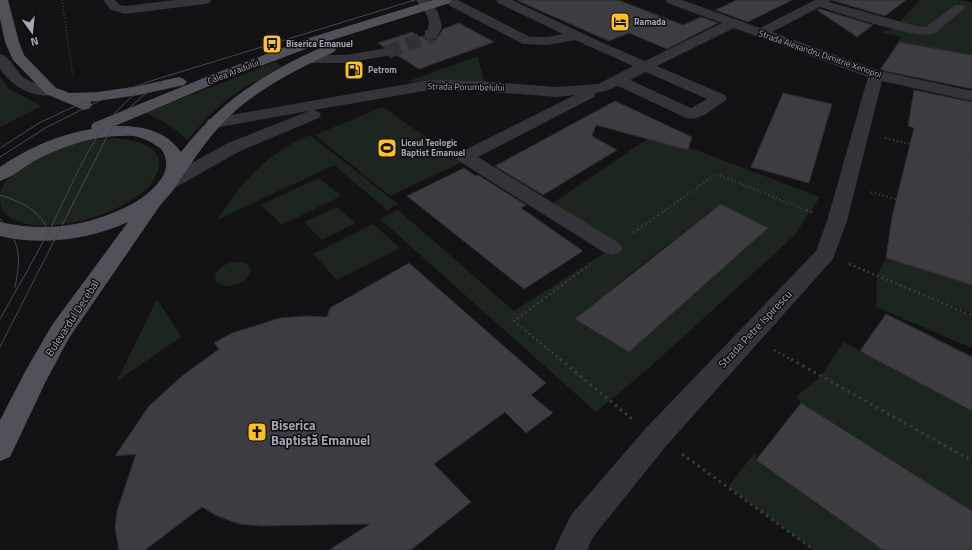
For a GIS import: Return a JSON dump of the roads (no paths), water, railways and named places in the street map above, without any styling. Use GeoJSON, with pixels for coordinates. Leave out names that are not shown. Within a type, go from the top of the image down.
{"type":"FeatureCollection","features":[{"type":"Feature","properties":{"kind":"main road"},"geometry":{"type":"LineString","coordinates":[[0,229],[29,234],[73,232],[90,228],[128,214],[165,187],[175,161],[170,148],[163,142],[71,98],[51,91],[18,57],[12,42],[2,0]]}},
{"type":"Feature","properties":{"kind":"main road","name":"Calea Aradului"},"geometry":{"type":"LineString","coordinates":[[69,140],[216,78],[314,41],[428,5],[454,1]]}},
{"type":"Feature","properties":{"kind":"main road","name":"Calea Aradului"},"geometry":{"type":"LineString","coordinates":[[165,187],[214,123],[235,104],[307,59],[428,5]]}},
{"type":"Feature","properties":{"kind":"main road"},"geometry":{"type":"LineString","coordinates":[[71,98],[109,96],[150,89],[314,41]]}},
{"type":"Feature","properties":{"kind":"main road"},"geometry":{"type":"LineString","coordinates":[[0,175],[34,154],[69,140],[110,131],[141,131]]}},
{"type":"Feature","properties":{"kind":"main road","name":"Bulevardul Decebal"},"geometry":{"type":"LineString","coordinates":[[0,448],[35,377],[60,332],[165,187]]}},
{"type":"Feature","properties":{"kind":"street"},"geometry":{"type":"LineString","coordinates":[[109,0],[111,5],[116,9],[126,10],[204,0]]}},
{"type":"Feature","properties":{"kind":"street"},"geometry":{"type":"LineString","coordinates":[[502,0],[645,67],[719,98],[692,115],[618,80]]}},
{"type":"Feature","properties":{"kind":"street","name":"Strada Alexandru Dimitrie Xenopol"},"geometry":{"type":"LineString","coordinates":[[671,0],[876,75],[972,96]]}},
{"type":"Feature","properties":{"kind":"street"},"geometry":{"type":"LineString","coordinates":[[454,1],[528,41],[548,42],[578,36]]}},
{"type":"Feature","properties":{"kind":"street"},"geometry":{"type":"LineString","coordinates":[[761,33],[821,1],[915,30],[929,30],[959,8]]}},
{"type":"Feature","properties":{"kind":"street"},"geometry":{"type":"LineString","coordinates":[[428,5],[436,27],[435,32],[431,36]]}},
{"type":"Feature","properties":{"kind":"street","name":"Strada Porumbelului"},"geometry":{"type":"LineString","coordinates":[[214,123],[430,85],[479,86],[562,92],[601,88],[733,23]]}},
{"type":"Feature","properties":{"kind":"street"},"geometry":{"type":"LineString","coordinates":[[307,59],[346,59],[387,52]]}},
{"type":"Feature","properties":{"kind":"street"},"geometry":{"type":"LineString","coordinates":[[0,58],[11,74],[26,87],[51,91]]}},
{"type":"Feature","properties":{"kind":"street","name":"Strada Petre Ispirescu"},"geometry":{"type":"LineString","coordinates":[[570,550],[582,526],[656,437],[825,254],[837,221],[876,75]]}},
{"type":"Feature","properties":{"kind":"street"},"geometry":{"type":"LineString","coordinates":[[601,88],[465,157],[612,248]]}},
{"type":"Feature","properties":{"kind":"street"},"geometry":{"type":"LineString","coordinates":[[165,187],[234,147],[356,98]]}},
{"type":"Feature","properties":{"kind":"tunnel"},"geometry":{"type":"LineString","coordinates":[[387,52],[431,36]]}},
{"type":"Feature","properties":{"kind":"tram line"},"geometry":{"type":"LineString","coordinates":[[0,157],[47,127],[109,96],[154,80],[415,0]]}},
{"type":"Feature","properties":{"kind":"tram line"},"geometry":{"type":"LineString","coordinates":[[0,347],[110,131],[135,103],[165,80]]}},
{"type":"Feature","properties":{"kind":"tram line"},"geometry":{"type":"LineString","coordinates":[[49,232],[80,167],[100,133],[125,102],[142,88]]}},
{"type":"Feature","properties":{"kind":"tram line"},"geometry":{"type":"LineString","coordinates":[[0,148],[39,123],[86,101]]}},
{"type":"Feature","properties":{"kind":"tram line"},"geometry":{"type":"LineString","coordinates":[[0,195],[30,208],[41,218],[49,232]]}},
{"type":"Feature","properties":{"kind":"tram line"},"geometry":{"type":"LineString","coordinates":[[0,219],[16,243],[18,251],[18,267],[15,287]]}},
{"type":"Feature","properties":{"kind":"tram line"},"geometry":{"type":"LineString","coordinates":[[0,319],[49,232]]}},
{"type":"Feature","properties":{"kind":"place","name":"Ramada"},"geometry":{"type":"Point","coordinates":[620,22]}},
{"type":"Feature","properties":{"kind":"place","name":"Biserica Emanuel"},"geometry":{"type":"Point","coordinates":[272,44]}},
{"type":"Feature","properties":{"kind":"place","name":"Petrom"},"geometry":{"type":"Point","coordinates":[354,70]}},
{"type":"Feature","properties":{"kind":"place","name":"Liceul Teologic Baptist Emanuel"},"geometry":{"type":"Point","coordinates":[387,148]}},
{"type":"Feature","properties":{"kind":"place","name":"Biserica Baptistă Emanuel"},"geometry":{"type":"Point","coordinates":[257,432]}}]}
